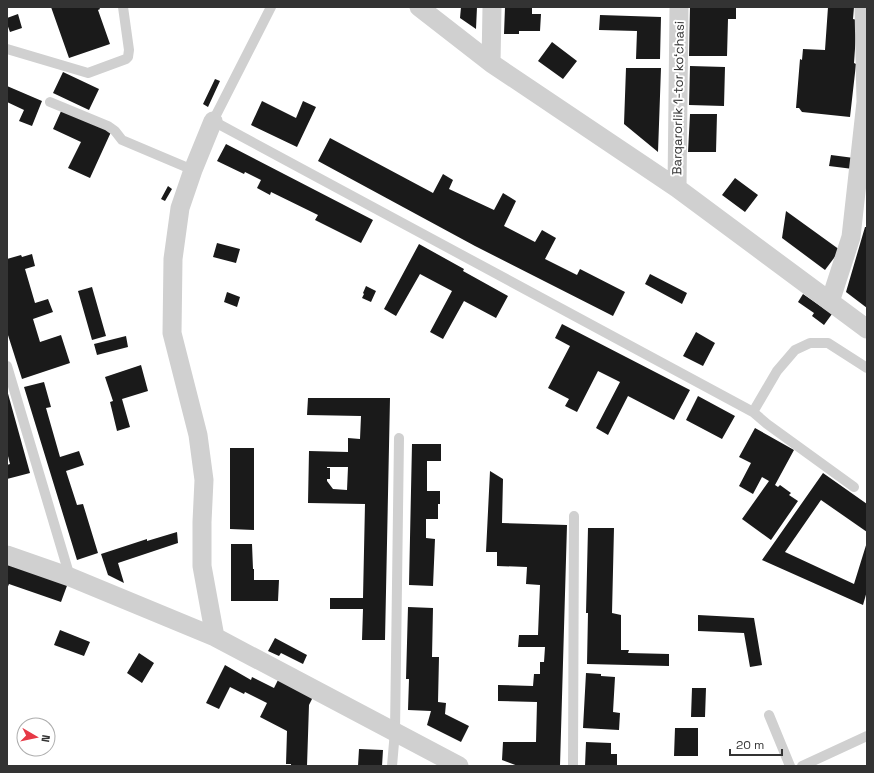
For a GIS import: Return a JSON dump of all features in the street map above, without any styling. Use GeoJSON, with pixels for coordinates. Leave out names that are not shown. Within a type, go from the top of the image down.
{"type":"FeatureCollection","features":[{"type":"Feature","properties":{"kind":"street"},"geometry":{"type":"LineString","coordinates":[[419,7],[490,63],[677,188],[867,329]]}},
{"type":"Feature","properties":{"kind":"street"},"geometry":{"type":"LineString","coordinates":[[490,63],[492,7]]}},
{"type":"Feature","properties":{"kind":"street","name":"Barqarorlik 1-tor koʻchasi"},"geometry":{"type":"LineString","coordinates":[[677,188],[679,7]]}},
{"type":"Feature","properties":{"kind":"street"},"geometry":{"type":"LineString","coordinates":[[830,302],[851,237],[866,102],[864,7]]}},
{"type":"Feature","properties":{"kind":"street"},"geometry":{"type":"LineString","coordinates":[[213,121],[193,170],[180,208],[173,259],[172,333],[198,435],[204,480],[202,566],[215,637]]}},
{"type":"Feature","properties":{"kind":"street"},"geometry":{"type":"LineString","coordinates":[[7,554],[70,577],[215,637],[459,766]]}},
{"type":"Feature","properties":{"kind":"lane"},"geometry":{"type":"LineString","coordinates":[[7,48],[88,72],[114,63],[128,57],[129,50],[123,7]]}},
{"type":"Feature","properties":{"kind":"lane"},"geometry":{"type":"LineString","coordinates":[[271,7],[213,121],[754,412],[767,424],[854,487]]}},
{"type":"Feature","properties":{"kind":"lane"},"geometry":{"type":"LineString","coordinates":[[50,102],[108,126],[115,131],[122,140],[193,170]]}},
{"type":"Feature","properties":{"kind":"lane"},"geometry":{"type":"LineString","coordinates":[[754,412],[777,371],[795,350],[810,343],[828,343],[867,368]]}},
{"type":"Feature","properties":{"kind":"lane"},"geometry":{"type":"LineString","coordinates":[[7,366],[70,577]]}},
{"type":"Feature","properties":{"kind":"lane"},"geometry":{"type":"LineString","coordinates":[[392,766],[395,732],[399,438]]}},
{"type":"Feature","properties":{"kind":"lane"},"geometry":{"type":"LineString","coordinates":[[573,766],[574,516]]}},
{"type":"Feature","properties":{"kind":"lane"},"geometry":{"type":"LineString","coordinates":[[769,714],[790,766]]}},
{"type":"Feature","properties":{"kind":"lane"},"geometry":{"type":"LineString","coordinates":[[802,766],[867,736]]}},
{"type":"Feature","properties":{"kind":"building"},"geometry":{"type":"Polygon","coordinates":[[[51,7],[99,7],[100,9],[98,10],[110,44],[69,58],[51,7]]]}},
{"type":"Feature","properties":{"kind":"building"},"geometry":{"type":"Polygon","coordinates":[[[461,7],[477,7],[476,29],[460,18],[461,7]]]}},
{"type":"Feature","properties":{"kind":"building"},"geometry":{"type":"Polygon","coordinates":[[[505,7],[532,7],[532,14],[541,14],[540,31],[519,31],[519,34],[504,34],[505,7]]]}},
{"type":"Feature","properties":{"kind":"building"},"geometry":{"type":"Polygon","coordinates":[[[690,7],[736,7],[736,19],[728,19],[727,56],[689,56],[690,7]]]}},
{"type":"Feature","properties":{"kind":"building"},"geometry":{"type":"Polygon","coordinates":[[[828,7],[854,7],[853,19],[857,20],[854,63],[856,64],[850,117],[802,112],[799,108],[796,108],[800,59],[802,60],[803,49],[825,50],[828,7]]]}},
{"type":"Feature","properties":{"kind":"building"},"geometry":{"type":"Polygon","coordinates":[[[18,14],[22,28],[10,32],[7,24],[7,18],[18,14]]]}},
{"type":"Feature","properties":{"kind":"building"},"geometry":{"type":"Polygon","coordinates":[[[600,15],[661,17],[660,59],[636,59],[637,31],[599,30],[600,15]]]}},
{"type":"Feature","properties":{"kind":"building"},"geometry":{"type":"Polygon","coordinates":[[[552,42],[577,61],[563,79],[538,61],[552,42]]]}},
{"type":"Feature","properties":{"kind":"building"},"geometry":{"type":"Polygon","coordinates":[[[690,66],[725,67],[724,106],[689,105],[690,66]]]}},
{"type":"Feature","properties":{"kind":"building"},"geometry":{"type":"Polygon","coordinates":[[[626,68],[661,68],[658,152],[624,124],[626,68]]]}},
{"type":"Feature","properties":{"kind":"building"},"geometry":{"type":"Polygon","coordinates":[[[63,72],[99,89],[89,110],[53,93],[63,72]]]}},
{"type":"Feature","properties":{"kind":"building"},"geometry":{"type":"Polygon","coordinates":[[[215,79],[220,81],[208,107],[203,104],[215,79]]]}},
{"type":"Feature","properties":{"kind":"building"},"geometry":{"type":"Polygon","coordinates":[[[7,86],[42,101],[32,126],[19,121],[24,110],[7,102],[7,86]]]}},
{"type":"Feature","properties":{"kind":"building"},"geometry":{"type":"Polygon","coordinates":[[[262,101],[296,118],[303,101],[316,107],[297,147],[251,125],[262,101]]]}},
{"type":"Feature","properties":{"kind":"building"},"geometry":{"type":"Polygon","coordinates":[[[62,109],[111,132],[90,178],[68,168],[81,142],[53,129],[62,109]]]}},
{"type":"Feature","properties":{"kind":"building"},"geometry":{"type":"Polygon","coordinates":[[[690,114],[717,114],[716,152],[688,152],[690,114]]]}},
{"type":"Feature","properties":{"kind":"building"},"geometry":{"type":"Polygon","coordinates":[[[330,138],[433,193],[443,174],[453,180],[449,189],[494,210],[503,193],[516,201],[504,226],[535,242],[542,230],[556,238],[545,259],[577,275],[580,269],[625,292],[613,316],[475,246],[318,161],[330,138]]]}},
{"type":"Feature","properties":{"kind":"building"},"geometry":{"type":"Polygon","coordinates":[[[226,144],[373,220],[361,243],[315,220],[318,215],[271,192],[270,195],[257,188],[261,180],[245,172],[244,174],[217,161],[226,144]]]}},
{"type":"Feature","properties":{"kind":"building"},"geometry":{"type":"Polygon","coordinates":[[[831,155],[854,158],[853,169],[829,166],[831,155]]]}},
{"type":"Feature","properties":{"kind":"building"},"geometry":{"type":"Polygon","coordinates":[[[735,178],[758,195],[745,212],[722,195],[735,178]]]}},
{"type":"Feature","properties":{"kind":"building"},"geometry":{"type":"Polygon","coordinates":[[[168,186],[172,189],[165,201],[161,199],[168,186]]]}},
{"type":"Feature","properties":{"kind":"building"},"geometry":{"type":"Polygon","coordinates":[[[786,211],[840,250],[825,270],[782,238],[786,211]]]}},
{"type":"Feature","properties":{"kind":"building"},"geometry":{"type":"Polygon","coordinates":[[[865,227],[867,227],[867,308],[846,292],[865,227]]]}},
{"type":"Feature","properties":{"kind":"building"},"geometry":{"type":"Polygon","coordinates":[[[217,243],[240,249],[236,263],[213,257],[217,243]]]}},
{"type":"Feature","properties":{"kind":"building"},"geometry":{"type":"Polygon","coordinates":[[[419,244],[508,296],[496,318],[464,301],[443,339],[430,332],[452,291],[420,274],[396,316],[384,309],[419,244]]]}},
{"type":"Feature","properties":{"kind":"building"},"geometry":{"type":"Polygon","coordinates":[[[32,254],[35,266],[25,269],[35,303],[48,299],[53,312],[33,319],[40,342],[61,335],[70,363],[22,379],[7,332],[7,259],[32,254]]]}},
{"type":"Feature","properties":{"kind":"building"},"geometry":{"type":"Polygon","coordinates":[[[650,274],[687,293],[682,304],[645,284],[650,274]]]}},
{"type":"Feature","properties":{"kind":"building"},"geometry":{"type":"Polygon","coordinates":[[[366,286],[376,291],[371,302],[362,298],[366,286]]]}},
{"type":"Feature","properties":{"kind":"building"},"geometry":{"type":"Polygon","coordinates":[[[92,287],[106,336],[92,340],[78,291],[92,287]]]}},
{"type":"Feature","properties":{"kind":"building"},"geometry":{"type":"Polygon","coordinates":[[[227,292],[240,297],[237,307],[224,302],[227,292]]]}},
{"type":"Feature","properties":{"kind":"building"},"geometry":{"type":"Polygon","coordinates":[[[803,294],[832,314],[824,325],[812,316],[814,313],[798,302],[803,294]]]}},
{"type":"Feature","properties":{"kind":"building"},"geometry":{"type":"Polygon","coordinates":[[[562,324],[690,390],[674,420],[628,396],[608,435],[596,428],[620,382],[598,371],[577,412],[565,406],[569,399],[548,388],[570,346],[555,338],[562,324]]]}},
{"type":"Feature","properties":{"kind":"building"},"geometry":{"type":"Polygon","coordinates":[[[696,332],[715,343],[703,366],[683,356],[696,332]]]}},
{"type":"Feature","properties":{"kind":"building"},"geometry":{"type":"Polygon","coordinates":[[[126,336],[128,347],[97,355],[94,344],[126,336]]]}},
{"type":"Feature","properties":{"kind":"building"},"geometry":{"type":"Polygon","coordinates":[[[141,365],[148,391],[122,399],[130,427],[117,431],[110,402],[113,401],[105,377],[141,365]]]}},
{"type":"Feature","properties":{"kind":"building"},"geometry":{"type":"Polygon","coordinates":[[[44,382],[51,407],[46,408],[60,457],[79,451],[84,465],[66,471],[77,505],[83,504],[98,553],[77,560],[24,387],[44,382]]]}},
{"type":"Feature","properties":{"kind":"building"},"geometry":{"type":"Polygon","coordinates":[[[7,390],[30,473],[7,479],[7,465],[10,464],[7,452],[7,390]]]}},
{"type":"Feature","properties":{"kind":"building"},"geometry":{"type":"Polygon","coordinates":[[[698,396],[735,416],[722,439],[686,420],[698,396]]]}},
{"type":"Feature","properties":{"kind":"building"},"geometry":{"type":"Polygon","coordinates":[[[308,398],[390,398],[385,640],[362,640],[363,609],[330,609],[330,598],[363,598],[365,504],[308,503],[309,451],[348,452],[348,438],[360,439],[361,416],[307,415],[308,398]],[[327,467],[330,468],[330,479],[327,479],[327,481],[333,489],[347,490],[348,467],[327,467]]]}},
{"type":"Feature","properties":{"kind":"building"},"geometry":{"type":"Polygon","coordinates":[[[755,428],[794,450],[775,485],[778,487],[780,485],[791,493],[789,495],[798,501],[771,540],[742,519],[769,481],[762,477],[753,494],[739,486],[751,463],[739,457],[755,428]]]}},
{"type":"Feature","properties":{"kind":"building"},"geometry":{"type":"Polygon","coordinates":[[[412,444],[441,444],[441,461],[427,461],[427,491],[440,491],[438,519],[426,519],[426,538],[435,539],[433,586],[409,585],[412,444]]]}},
{"type":"Feature","properties":{"kind":"building"},"geometry":{"type":"Polygon","coordinates":[[[230,448],[254,448],[254,530],[230,529],[230,448]]]}},
{"type":"Feature","properties":{"kind":"building"},"geometry":{"type":"Polygon","coordinates":[[[490,471],[503,479],[502,523],[567,525],[560,766],[518,766],[502,760],[503,742],[536,742],[537,702],[498,701],[498,685],[533,686],[534,674],[540,674],[540,662],[544,662],[545,647],[518,647],[519,635],[538,635],[540,585],[526,584],[527,567],[497,566],[497,552],[486,552],[490,471]]]}},
{"type":"Feature","properties":{"kind":"building"},"geometry":{"type":"Polygon","coordinates":[[[823,473],[867,504],[867,532],[821,500],[785,552],[854,584],[867,542],[867,591],[863,605],[762,560],[823,473]]]}},
{"type":"Feature","properties":{"kind":"building"},"geometry":{"type":"Polygon","coordinates":[[[588,528],[614,528],[612,613],[621,615],[621,650],[629,650],[628,653],[669,654],[669,666],[587,664],[588,613],[586,613],[588,528]]]}},
{"type":"Feature","properties":{"kind":"building"},"geometry":{"type":"Polygon","coordinates":[[[177,532],[178,543],[118,563],[124,583],[108,575],[101,554],[147,539],[147,541],[177,532]]]}},
{"type":"Feature","properties":{"kind":"building"},"geometry":{"type":"Polygon","coordinates":[[[231,544],[252,544],[254,580],[279,580],[278,601],[231,601],[231,544]]]}},
{"type":"Feature","properties":{"kind":"building"},"geometry":{"type":"Polygon","coordinates":[[[7,559],[68,583],[61,602],[9,584],[7,589],[7,559]]]}},
{"type":"Feature","properties":{"kind":"building"},"geometry":{"type":"Polygon","coordinates":[[[408,607],[433,608],[432,657],[439,657],[438,702],[446,703],[445,714],[469,726],[461,742],[427,725],[431,711],[408,710],[409,679],[406,679],[408,607]]]}},
{"type":"Feature","properties":{"kind":"building"},"geometry":{"type":"Polygon","coordinates":[[[698,615],[754,618],[762,665],[750,667],[744,633],[698,631],[698,615]]]}},
{"type":"Feature","properties":{"kind":"building"},"geometry":{"type":"Polygon","coordinates":[[[60,630],[90,642],[84,656],[54,645],[60,630]]]}},
{"type":"Feature","properties":{"kind":"building"},"geometry":{"type":"Polygon","coordinates":[[[275,638],[307,655],[303,664],[281,653],[279,656],[268,651],[275,638]]]}},
{"type":"Feature","properties":{"kind":"building"},"geometry":{"type":"Polygon","coordinates":[[[139,653],[154,663],[142,683],[127,673],[139,653]]]}},
{"type":"Feature","properties":{"kind":"building"},"geometry":{"type":"Polygon","coordinates":[[[225,665],[251,680],[252,677],[274,688],[278,680],[313,697],[309,705],[307,766],[291,766],[291,764],[286,764],[287,731],[260,717],[267,703],[245,692],[244,694],[230,687],[219,709],[206,703],[225,665]]]}},
{"type":"Feature","properties":{"kind":"building"},"geometry":{"type":"Polygon","coordinates":[[[586,673],[615,677],[613,712],[620,713],[619,730],[583,728],[586,673]]]}},
{"type":"Feature","properties":{"kind":"building"},"geometry":{"type":"Polygon","coordinates":[[[692,688],[706,688],[705,717],[691,717],[692,688]]]}},
{"type":"Feature","properties":{"kind":"building"},"geometry":{"type":"Polygon","coordinates":[[[675,728],[698,728],[698,756],[674,756],[675,728]]]}},
{"type":"Feature","properties":{"kind":"building"},"geometry":{"type":"Polygon","coordinates":[[[586,742],[611,743],[611,754],[617,754],[617,766],[585,766],[586,742]]]}},
{"type":"Feature","properties":{"kind":"building"},"geometry":{"type":"Polygon","coordinates":[[[359,749],[383,750],[382,766],[358,766],[359,749]]]}}]}
